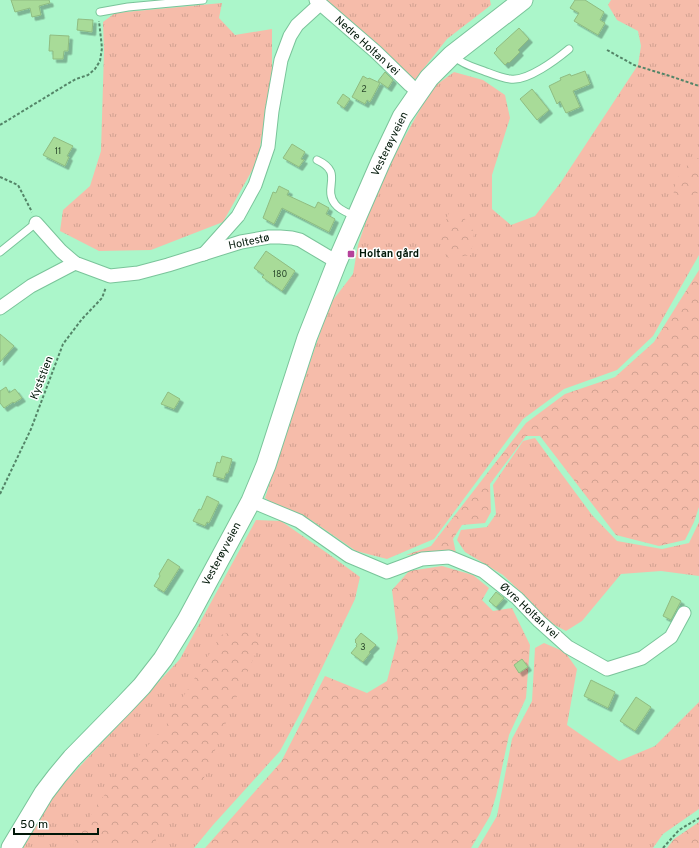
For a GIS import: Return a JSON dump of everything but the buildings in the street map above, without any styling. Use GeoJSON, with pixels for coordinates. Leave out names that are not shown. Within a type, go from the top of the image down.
{"type":"FeatureCollection","features":[{"type":"Feature","properties":{"kind":"main road","name":"Vesterøyveien"},"geometry":{"type":"LineString","coordinates":[[11,848],[56,776],[142,686],[163,659],[187,620],[251,501],[266,465],[307,338],[337,262],[402,117],[429,78],[452,54],[523,0]]}},
{"type":"Feature","properties":{"kind":"street","name":"Nedre Holtan vei"},"geometry":{"type":"LineString","coordinates":[[318,2],[376,52],[419,93]]}},
{"type":"Feature","properties":{"kind":"street","name":"Holtestø"},"geometry":{"type":"LineString","coordinates":[[204,254],[238,216],[255,185],[268,147],[272,111],[281,60],[290,36],[297,25],[318,2]]}},
{"type":"Feature","properties":{"kind":"street","name":"Holtestø"},"geometry":{"type":"LineString","coordinates":[[36,223],[61,252],[75,264],[110,276],[138,273],[241,242],[269,237],[292,238],[300,240],[337,262]]}},
{"type":"Feature","properties":{"kind":"street"},"geometry":{"type":"LineString","coordinates":[[0,308],[31,286],[75,264]]}},
{"type":"Feature","properties":{"kind":"street","name":"Øvre Holtan vei"},"geometry":{"type":"LineString","coordinates":[[251,501],[299,521],[349,556],[387,572],[422,559],[449,557],[483,571],[517,598],[539,621],[568,647],[607,668],[642,658],[671,636],[684,613]]}},
{"type":"Feature","properties":{"kind":"lane"},"geometry":{"type":"LineString","coordinates":[[100,12],[203,0]]}},
{"type":"Feature","properties":{"kind":"lane"},"geometry":{"type":"LineString","coordinates":[[452,54],[456,59],[494,75],[510,79],[518,79],[547,66],[569,49]]}},
{"type":"Feature","properties":{"kind":"lane"},"geometry":{"type":"LineString","coordinates":[[317,160],[325,164],[332,172],[332,198],[335,204],[340,209],[357,217]]}},
{"type":"Feature","properties":{"kind":"lane"},"geometry":{"type":"LineString","coordinates":[[0,252],[36,223]]}},
{"type":"Feature","properties":{"kind":"path"},"geometry":{"type":"LineString","coordinates":[[0,125],[76,79],[88,75],[95,69],[100,61],[102,48],[99,22],[100,12]]}},
{"type":"Feature","properties":{"kind":"path"},"geometry":{"type":"LineString","coordinates":[[607,50],[634,65],[699,86]]}},
{"type":"Feature","properties":{"kind":"path"},"geometry":{"type":"LineString","coordinates":[[0,177],[18,185],[36,223]]}},
{"type":"Feature","properties":{"kind":"path","name":"Kyststien"},"geometry":{"type":"LineString","coordinates":[[0,494],[31,429],[63,344],[82,319],[102,298],[110,276]]}},
{"type":"Feature","properties":{"kind":"path"},"geometry":{"type":"LineString","coordinates":[[663,848],[679,830],[699,818]]}},
{"type":"Feature","properties":{"kind":"green space"},"geometry":{"type":"Polygon","coordinates":[[[324,0],[490,0],[491,5],[447,39],[413,82],[324,0]]]}},
{"type":"Feature","properties":{"kind":"green space"},"geometry":{"type":"Polygon","coordinates":[[[611,0],[699,0],[699,255],[653,336],[617,370],[564,389],[523,419],[434,539],[387,559],[356,551],[311,520],[276,506],[265,498],[330,304],[353,274],[358,245],[379,183],[432,88],[454,72],[483,80],[505,95],[510,118],[492,175],[492,209],[511,225],[535,216],[561,182],[638,65],[641,46],[638,31],[617,20],[608,5],[611,0]]]}},
{"type":"Feature","properties":{"kind":"green space"},"geometry":{"type":"Polygon","coordinates":[[[222,3],[219,18],[235,35],[272,29],[272,71],[258,160],[223,222],[151,250],[99,251],[60,231],[63,210],[90,186],[101,151],[104,51],[103,22],[115,13],[222,3]]]}},
{"type":"Feature","properties":{"kind":"green space"},"geometry":{"type":"Polygon","coordinates":[[[699,158],[699,192],[689,200],[673,197],[676,180],[692,159],[699,158]]]}},
{"type":"Feature","properties":{"kind":"green space"},"geometry":{"type":"Polygon","coordinates":[[[449,213],[462,215],[474,232],[471,255],[448,258],[439,238],[449,213]]]}},
{"type":"Feature","properties":{"kind":"green space"},"geometry":{"type":"Polygon","coordinates":[[[699,270],[699,507],[694,522],[685,540],[659,546],[616,535],[540,436],[526,436],[490,484],[491,512],[485,523],[462,525],[453,539],[456,553],[406,555],[431,546],[526,423],[565,394],[615,377],[654,342],[699,270]]]}},
{"type":"Feature","properties":{"kind":"green space"},"geometry":{"type":"Polygon","coordinates":[[[535,438],[592,515],[617,541],[662,549],[689,543],[699,522],[699,576],[661,571],[621,574],[582,621],[566,631],[545,620],[530,601],[503,575],[465,552],[457,540],[461,530],[487,527],[496,514],[493,485],[523,441],[535,438]]]}},
{"type":"Feature","properties":{"kind":"green space"},"geometry":{"type":"Polygon","coordinates":[[[256,520],[281,521],[360,577],[355,599],[301,712],[280,751],[194,848],[23,848],[55,793],[180,659],[256,520]]]}},
{"type":"Feature","properties":{"kind":"green space"},"geometry":{"type":"Polygon","coordinates":[[[442,566],[473,575],[489,588],[482,600],[493,611],[512,608],[530,645],[526,698],[509,735],[496,796],[490,816],[471,848],[205,848],[281,762],[325,676],[367,693],[387,681],[398,638],[392,590],[409,571],[442,566]]]}},
{"type":"Feature","properties":{"kind":"green space"},"geometry":{"type":"Polygon","coordinates":[[[250,627],[261,641],[233,705],[200,788],[158,833],[154,848],[71,848],[100,800],[166,725],[221,635],[250,627]]]}},
{"type":"Feature","properties":{"kind":"green space"},"geometry":{"type":"Polygon","coordinates":[[[544,643],[565,652],[577,669],[567,725],[619,761],[655,746],[699,702],[699,809],[663,834],[653,848],[478,848],[497,816],[512,739],[532,701],[535,648],[544,643]]]}},
{"type":"Feature","properties":{"kind":"green space"},"geometry":{"type":"Polygon","coordinates":[[[699,822],[699,848],[667,848],[674,839],[699,822]]]}},
{"type":"Feature","properties":{"kind":"place","name":"Holtan gård"},"geometry":{"type":"Point","coordinates":[351,254]}}]}
